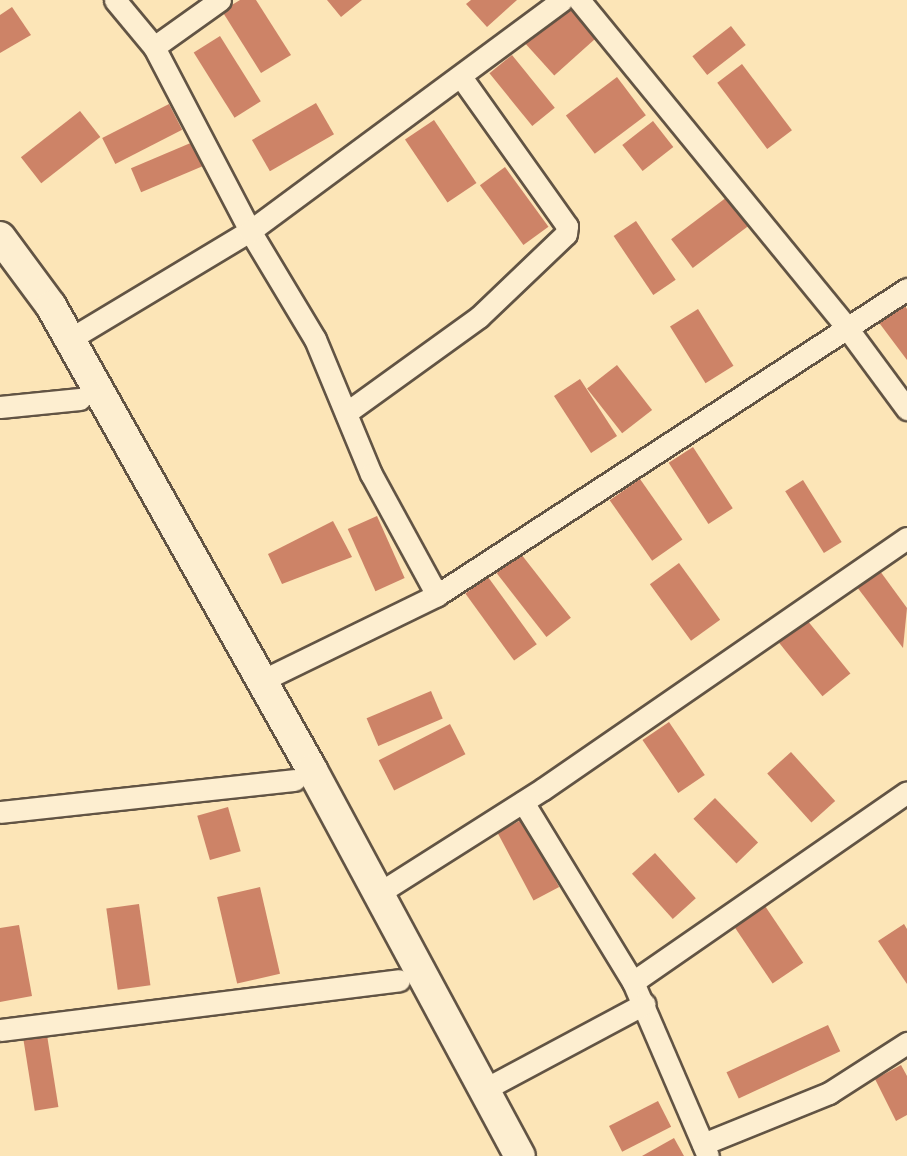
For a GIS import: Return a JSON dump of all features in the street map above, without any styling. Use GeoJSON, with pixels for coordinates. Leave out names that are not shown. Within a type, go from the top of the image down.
{"type":"FeatureCollection","features":[{"type":"Feature","properties":{"kind":"street"},"geometry":{"type":"LineString","coordinates":[[115,0],[154,47],[250,231],[315,339],[371,474],[437,595]]}},
{"type":"Feature","properties":{"kind":"street"},"geometry":{"type":"LineString","coordinates":[[154,47],[220,0]]}},
{"type":"Feature","properties":{"kind":"street"},"geometry":{"type":"LineString","coordinates":[[70,339],[250,231],[562,0]]}},
{"type":"Feature","properties":{"kind":"street"},"geometry":{"type":"LineString","coordinates":[[579,0],[848,328],[907,409]]}},
{"type":"Feature","properties":{"kind":"street"},"geometry":{"type":"LineString","coordinates":[[346,413],[478,316],[566,234],[567,226],[461,77]]}},
{"type":"Feature","properties":{"kind":"street"},"geometry":{"type":"LineString","coordinates":[[0,237],[70,339],[379,893],[520,1156]]}},
{"type":"Feature","properties":{"kind":"street"},"geometry":{"type":"LineString","coordinates":[[0,272],[34,317],[294,780],[399,980],[496,1156]]}},
{"type":"Feature","properties":{"kind":"street"},"geometry":{"type":"LineString","coordinates":[[261,681],[437,595],[907,289]]}},
{"type":"Feature","properties":{"kind":"street"},"geometry":{"type":"LineString","coordinates":[[0,407],[80,399]]}},
{"type":"Feature","properties":{"kind":"street"},"geometry":{"type":"LineString","coordinates":[[379,893],[523,802],[907,538]]}},
{"type":"Feature","properties":{"kind":"street"},"geometry":{"type":"LineString","coordinates":[[0,812],[294,780]]}},
{"type":"Feature","properties":{"kind":"street"},"geometry":{"type":"LineString","coordinates":[[633,982],[907,792]]}},
{"type":"Feature","properties":{"kind":"street"},"geometry":{"type":"LineString","coordinates":[[523,802],[633,982],[705,1150],[829,1092],[907,1043]]}},
{"type":"Feature","properties":{"kind":"street"},"geometry":{"type":"LineString","coordinates":[[0,1030],[399,980]]}},
{"type":"Feature","properties":{"kind":"street"},"geometry":{"type":"LineString","coordinates":[[483,1090],[644,1004]]}},
{"type":"Feature","properties":{"kind":"building"},"geometry":{"type":"Polygon","coordinates":[[[240,0],[256,0],[291,55],[261,73],[222,11],[240,0]]]}},
{"type":"Feature","properties":{"kind":"building"},"geometry":{"type":"Polygon","coordinates":[[[327,0],[362,0],[341,17],[327,0]]]}},
{"type":"Feature","properties":{"kind":"building"},"geometry":{"type":"Polygon","coordinates":[[[471,0],[517,0],[487,27],[466,4],[471,0]]]}},
{"type":"Feature","properties":{"kind":"building"},"geometry":{"type":"Polygon","coordinates":[[[571,0],[601,33],[554,76],[524,42],[571,0]]]}},
{"type":"Feature","properties":{"kind":"building"},"geometry":{"type":"Polygon","coordinates":[[[12,7],[31,35],[0,53],[0,15],[12,7]]]}},
{"type":"Feature","properties":{"kind":"building"},"geometry":{"type":"Polygon","coordinates":[[[731,26],[746,45],[707,75],[692,56],[731,26]]]}},
{"type":"Feature","properties":{"kind":"building"},"geometry":{"type":"Polygon","coordinates":[[[220,36],[261,101],[235,118],[194,52],[220,36]]]}},
{"type":"Feature","properties":{"kind":"building"},"geometry":{"type":"Polygon","coordinates":[[[512,55],[555,108],[532,126],[489,73],[512,55]]]}},
{"type":"Feature","properties":{"kind":"building"},"geometry":{"type":"Polygon","coordinates":[[[742,64],[792,130],[767,149],[717,83],[742,64]]]}},
{"type":"Feature","properties":{"kind":"building"},"geometry":{"type":"Polygon","coordinates":[[[617,77],[646,115],[595,154],[566,116],[617,77]]]}},
{"type":"Feature","properties":{"kind":"building"},"geometry":{"type":"Polygon","coordinates":[[[316,103],[334,134],[270,171],[252,140],[316,103]]]}},
{"type":"Feature","properties":{"kind":"building"},"geometry":{"type":"Polygon","coordinates":[[[169,104],[182,130],[115,164],[102,138],[169,104]]]}},
{"type":"Feature","properties":{"kind":"building"},"geometry":{"type":"Polygon","coordinates":[[[80,111],[100,137],[41,183],[21,157],[80,111]]]}},
{"type":"Feature","properties":{"kind":"building"},"geometry":{"type":"Polygon","coordinates":[[[434,120],[476,183],[447,203],[405,140],[434,120]]]}},
{"type":"Feature","properties":{"kind":"building"},"geometry":{"type":"Polygon","coordinates":[[[653,121],[673,147],[643,171],[622,145],[653,121]]]}},
{"type":"Feature","properties":{"kind":"building"},"geometry":{"type":"Polygon","coordinates":[[[200,139],[210,163],[141,192],[131,168],[200,139]]]}},
{"type":"Feature","properties":{"kind":"building"},"geometry":{"type":"Polygon","coordinates":[[[505,167],[548,227],[523,245],[480,185],[505,167]]]}},
{"type":"Feature","properties":{"kind":"building"},"geometry":{"type":"Polygon","coordinates":[[[727,197],[749,226],[693,268],[671,239],[727,197]]]}},
{"type":"Feature","properties":{"kind":"building"},"geometry":{"type":"Polygon","coordinates":[[[636,221],[676,280],[653,295],[614,236],[636,221]]]}},
{"type":"Feature","properties":{"kind":"building"},"geometry":{"type":"Polygon","coordinates":[[[902,301],[907,309],[907,360],[877,320],[902,301]]]}},
{"type":"Feature","properties":{"kind":"building"},"geometry":{"type":"Polygon","coordinates":[[[698,309],[734,366],[706,383],[670,326],[698,309]]]}},
{"type":"Feature","properties":{"kind":"building"},"geometry":{"type":"Polygon","coordinates":[[[617,365],[652,410],[622,433],[587,388],[617,365]]]}},
{"type":"Feature","properties":{"kind":"building"},"geometry":{"type":"Polygon","coordinates":[[[580,379],[617,436],[591,453],[554,396],[580,379]]]}},
{"type":"Feature","properties":{"kind":"building"},"geometry":{"type":"Polygon","coordinates":[[[693,447],[733,508],[708,524],[669,463],[693,447]]]}},
{"type":"Feature","properties":{"kind":"building"},"geometry":{"type":"Polygon","coordinates":[[[640,479],[682,540],[652,561],[610,500],[640,479]]]}},
{"type":"Feature","properties":{"kind":"building"},"geometry":{"type":"Polygon","coordinates":[[[803,480],[842,542],[824,553],[785,491],[803,480]]]}},
{"type":"Feature","properties":{"kind":"building"},"geometry":{"type":"Polygon","coordinates":[[[377,516],[405,578],[375,591],[348,529],[377,516]]]}},
{"type":"Feature","properties":{"kind":"building"},"geometry":{"type":"Polygon","coordinates":[[[333,521],[352,557],[282,584],[268,554],[333,521]]]}},
{"type":"Feature","properties":{"kind":"building"},"geometry":{"type":"Polygon","coordinates":[[[521,554],[571,618],[546,637],[497,573],[521,554]]]}},
{"type":"Feature","properties":{"kind":"building"},"geometry":{"type":"Polygon","coordinates":[[[679,563],[720,620],[691,641],[650,584],[679,563]]]}},
{"type":"Feature","properties":{"kind":"building"},"geometry":{"type":"Polygon","coordinates":[[[880,571],[907,608],[903,648],[857,587],[880,571]]]}},
{"type":"Feature","properties":{"kind":"building"},"geometry":{"type":"Polygon","coordinates":[[[488,577],[537,644],[514,661],[465,593],[488,577]]]}},
{"type":"Feature","properties":{"kind":"building"},"geometry":{"type":"Polygon","coordinates":[[[807,620],[850,674],[822,696],[779,643],[807,620]]]}},
{"type":"Feature","properties":{"kind":"building"},"geometry":{"type":"Polygon","coordinates":[[[431,691],[443,719],[378,746],[367,718],[431,691]]]}},
{"type":"Feature","properties":{"kind":"building"},"geometry":{"type":"Polygon","coordinates":[[[669,722],[705,775],[678,793],[642,740],[669,722]]]}},
{"type":"Feature","properties":{"kind":"building"},"geometry":{"type":"Polygon","coordinates":[[[450,724],[465,754],[394,791],[379,760],[450,724]]]}},
{"type":"Feature","properties":{"kind":"building"},"geometry":{"type":"Polygon","coordinates":[[[791,752],[835,801],[811,822],[767,773],[791,752]]]}},
{"type":"Feature","properties":{"kind":"building"},"geometry":{"type":"Polygon","coordinates":[[[715,798],[758,843],[736,863],[693,819],[715,798]]]}},
{"type":"Feature","properties":{"kind":"building"},"geometry":{"type":"Polygon","coordinates":[[[228,807],[241,851],[210,860],[197,816],[228,807]]]}},
{"type":"Feature","properties":{"kind":"building"},"geometry":{"type":"Polygon","coordinates":[[[523,819],[559,887],[534,901],[497,833],[523,819]]]}},
{"type":"Feature","properties":{"kind":"building"},"geometry":{"type":"Polygon","coordinates":[[[655,853],[696,898],[673,919],[632,874],[655,853]]]}},
{"type":"Feature","properties":{"kind":"building"},"geometry":{"type":"Polygon","coordinates":[[[260,887],[280,974],[237,984],[217,897],[260,887]]]}},
{"type":"Feature","properties":{"kind":"building"},"geometry":{"type":"Polygon","coordinates":[[[763,903],[803,963],[773,983],[732,924],[763,903]]]}},
{"type":"Feature","properties":{"kind":"building"},"geometry":{"type":"Polygon","coordinates":[[[139,904],[150,985],[118,990],[106,909],[139,904]]]}},
{"type":"Feature","properties":{"kind":"building"},"geometry":{"type":"Polygon","coordinates":[[[904,924],[907,929],[907,984],[878,941],[904,924]]]}},
{"type":"Feature","properties":{"kind":"building"},"geometry":{"type":"Polygon","coordinates":[[[19,925],[32,996],[0,1002],[0,928],[19,925]]]}},
{"type":"Feature","properties":{"kind":"building"},"geometry":{"type":"Polygon","coordinates":[[[828,1025],[840,1051],[739,1099],[726,1072],[828,1025]]]}},
{"type":"Feature","properties":{"kind":"building"},"geometry":{"type":"Polygon","coordinates":[[[47,1035],[58,1107],[35,1111],[23,1039],[47,1035]]]}},
{"type":"Feature","properties":{"kind":"building"},"geometry":{"type":"Polygon","coordinates":[[[901,1065],[907,1076],[907,1115],[896,1121],[875,1079],[901,1065]]]}},
{"type":"Feature","properties":{"kind":"building"},"geometry":{"type":"Polygon","coordinates":[[[658,1101],[671,1127],[622,1152],[609,1126],[658,1101]]]}},
{"type":"Feature","properties":{"kind":"building"},"geometry":{"type":"Polygon","coordinates":[[[674,1138],[684,1156],[642,1156],[674,1138]]]}}]}
